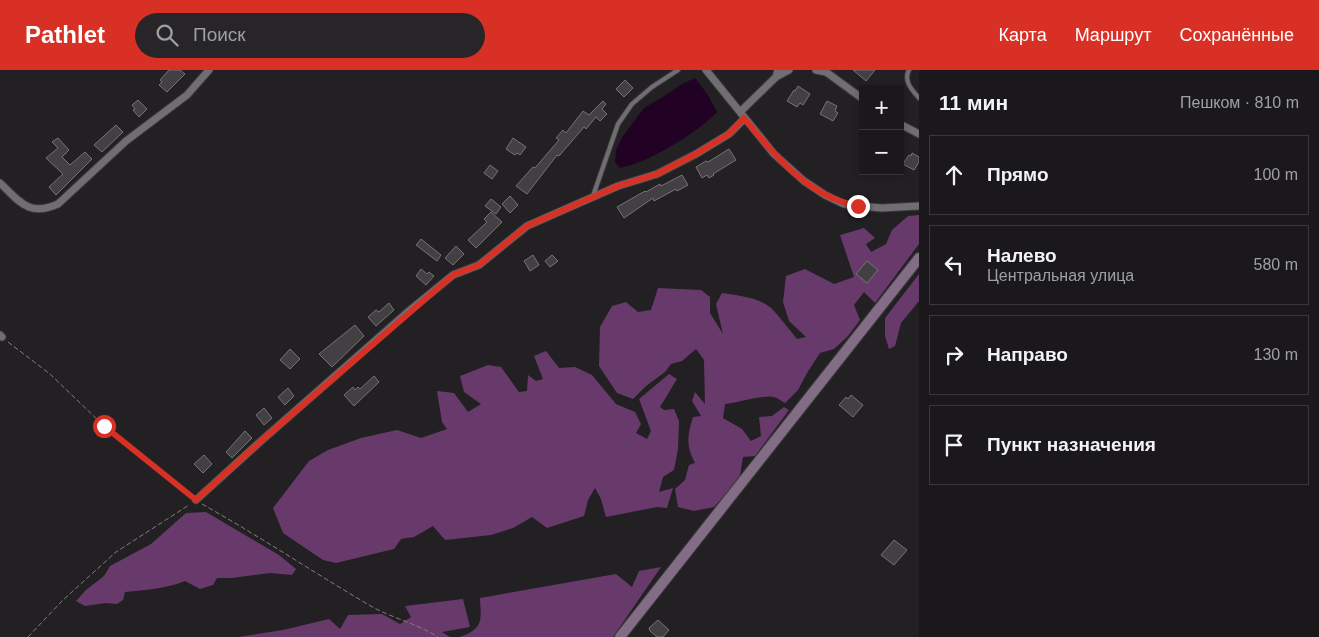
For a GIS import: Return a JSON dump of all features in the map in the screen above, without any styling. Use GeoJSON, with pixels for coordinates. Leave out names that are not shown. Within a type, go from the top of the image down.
{"type":"FeatureCollection","features":[{"type":"Feature","properties":{"kind":"main road"},"geometry":{"type":"LineString","coordinates":[[620,637],[919,258]]}},
{"type":"Feature","properties":{"kind":"street"},"geometry":{"type":"LineString","coordinates":[[0,183],[25,207],[46,210],[58,204],[126,141],[187,95],[209,70]]}},
{"type":"Feature","properties":{"kind":"street"},"geometry":{"type":"LineString","coordinates":[[706,70],[774,154],[804,181],[825,195],[844,204],[858,206],[882,208],[919,206]]}},
{"type":"Feature","properties":{"kind":"street"},"geometry":{"type":"LineString","coordinates":[[196,500],[261,441],[453,275],[479,265],[527,226],[618,186],[657,174],[729,134],[742,115],[777,73],[789,70]]}},
{"type":"Feature","properties":{"kind":"street"},"geometry":{"type":"LineString","coordinates":[[816,70],[826,72],[859,96]]}},
{"type":"Feature","properties":{"kind":"street"},"geometry":{"type":"LineString","coordinates":[[904,126],[919,134]]}},
{"type":"Feature","properties":{"kind":"lane"},"geometry":{"type":"LineString","coordinates":[[593,197],[618,124],[632,104],[652,87],[678,70]]}},
{"type":"Feature","properties":{"kind":"lane"},"geometry":{"type":"LineString","coordinates":[[909,70],[906,74],[909,86],[919,98]]}},
{"type":"Feature","properties":{"kind":"path"},"geometry":{"type":"LineString","coordinates":[[1,336],[50,374],[104,426],[196,500],[257,535],[371,606],[424,628],[438,637]]}},
{"type":"Feature","properties":{"kind":"path"},"geometry":{"type":"LineString","coordinates":[[28,637],[63,600],[116,552],[196,500]]}},
{"type":"Feature","properties":{"kind":"shaded area"},"geometry":{"type":"Polygon","coordinates":[[[695,78],[708,95],[717,112],[702,126],[671,146],[642,161],[620,168],[615,162],[616,150],[623,136],[644,108],[680,85],[695,78]]]}},
{"type":"Feature","properties":{"kind":"shaded area"},"geometry":{"type":"Polygon","coordinates":[[[919,215],[919,244],[875,303],[864,292],[854,305],[860,320],[848,336],[834,349],[820,353],[798,390],[785,403],[770,396],[725,404],[723,418],[742,429],[751,441],[761,436],[759,417],[772,416],[784,407],[789,410],[755,456],[743,457],[740,475],[714,507],[694,511],[678,507],[675,489],[685,480],[689,465],[695,463],[690,451],[689,435],[693,417],[701,416],[692,401],[695,392],[705,404],[704,360],[696,349],[682,361],[671,364],[665,372],[646,386],[633,399],[617,393],[599,366],[600,327],[612,306],[626,302],[638,312],[651,310],[658,288],[701,290],[710,297],[710,313],[723,334],[716,304],[722,293],[736,295],[757,300],[769,306],[797,339],[806,337],[789,321],[783,302],[786,276],[805,269],[834,284],[854,277],[840,235],[864,228],[875,238],[866,244],[871,252],[886,244],[892,230],[908,216],[919,215]]]}},
{"type":"Feature","properties":{"kind":"shaded area"},"geometry":{"type":"Polygon","coordinates":[[[919,274],[919,301],[901,323],[895,346],[889,349],[885,336],[885,318],[919,274]]]}},
{"type":"Feature","properties":{"kind":"shaded area"},"geometry":{"type":"Polygon","coordinates":[[[546,351],[559,368],[575,367],[592,375],[616,404],[635,412],[641,424],[636,433],[647,439],[651,431],[639,399],[669,374],[677,379],[660,407],[664,410],[674,409],[679,421],[678,449],[674,470],[663,477],[659,492],[673,488],[667,508],[657,507],[606,517],[601,499],[595,488],[588,500],[584,516],[547,528],[532,517],[513,528],[491,535],[445,540],[433,526],[414,537],[401,539],[394,549],[336,563],[323,560],[283,533],[273,508],[309,461],[328,450],[361,438],[397,430],[421,438],[447,429],[442,422],[437,391],[454,393],[468,412],[481,404],[464,392],[460,376],[488,365],[501,367],[519,392],[527,391],[528,375],[536,381],[543,379],[534,356],[546,351]]]}},
{"type":"Feature","properties":{"kind":"shaded area"},"geometry":{"type":"Polygon","coordinates":[[[206,512],[279,555],[296,569],[292,575],[270,573],[217,578],[213,585],[200,589],[185,581],[148,590],[125,592],[123,600],[117,604],[106,603],[85,606],[76,601],[86,590],[104,576],[110,566],[151,544],[186,513],[206,512]]]}},
{"type":"Feature","properties":{"kind":"shaded area"},"geometry":{"type":"Polygon","coordinates":[[[661,567],[613,637],[460,637],[477,627],[481,612],[480,598],[616,574],[632,587],[639,571],[661,567]]]}},
{"type":"Feature","properties":{"kind":"shaded area"},"geometry":{"type":"Polygon","coordinates":[[[463,599],[470,627],[442,632],[450,637],[238,637],[283,630],[329,619],[340,629],[348,615],[382,614],[400,624],[411,617],[405,606],[463,599]]]}},
{"type":"Feature","properties":{"kind":"building"},"geometry":{"type":"Polygon","coordinates":[[[169,70],[180,70],[185,74],[167,92],[159,85],[162,82],[160,80],[169,70]]]}},
{"type":"Feature","properties":{"kind":"building"},"geometry":{"type":"Polygon","coordinates":[[[853,70],[875,70],[866,81],[853,70]]]}},
{"type":"Feature","properties":{"kind":"building"},"geometry":{"type":"Polygon","coordinates":[[[625,80],[633,88],[624,97],[616,89],[625,80]]]}},
{"type":"Feature","properties":{"kind":"building"},"geometry":{"type":"Polygon","coordinates":[[[798,86],[810,94],[803,105],[800,103],[797,107],[787,101],[798,86]]]}},
{"type":"Feature","properties":{"kind":"building"},"geometry":{"type":"Polygon","coordinates":[[[138,100],[147,109],[139,117],[133,110],[135,109],[132,105],[138,100]]]}},
{"type":"Feature","properties":{"kind":"building"},"geometry":{"type":"Polygon","coordinates":[[[603,101],[606,104],[602,109],[607,114],[600,121],[596,117],[586,129],[584,127],[559,156],[557,155],[527,194],[516,186],[533,167],[535,168],[559,140],[556,138],[563,130],[566,133],[583,111],[589,115],[603,101]]]}},
{"type":"Feature","properties":{"kind":"building"},"geometry":{"type":"Polygon","coordinates":[[[827,101],[837,106],[835,111],[838,113],[833,121],[820,114],[827,101]]]}},
{"type":"Feature","properties":{"kind":"building"},"geometry":{"type":"Polygon","coordinates":[[[116,125],[123,132],[102,152],[94,145],[116,125]]]}},
{"type":"Feature","properties":{"kind":"building"},"geometry":{"type":"Polygon","coordinates":[[[58,138],[69,150],[62,157],[70,165],[85,152],[92,159],[56,195],[49,187],[63,174],[46,158],[58,148],[52,142],[58,138]]]}},
{"type":"Feature","properties":{"kind":"building"},"geometry":{"type":"Polygon","coordinates":[[[513,138],[526,147],[520,155],[517,153],[515,155],[506,149],[513,138]]]}},
{"type":"Feature","properties":{"kind":"building"},"geometry":{"type":"Polygon","coordinates":[[[729,149],[736,160],[709,178],[707,175],[702,178],[696,167],[729,149]]]}},
{"type":"Feature","properties":{"kind":"building"},"geometry":{"type":"Polygon","coordinates":[[[912,153],[919,157],[919,162],[914,170],[904,165],[909,155],[911,156],[912,153]]]}},
{"type":"Feature","properties":{"kind":"building"},"geometry":{"type":"Polygon","coordinates":[[[490,165],[498,171],[492,179],[484,173],[490,165]]]}},
{"type":"Feature","properties":{"kind":"building"},"geometry":{"type":"Polygon","coordinates":[[[682,175],[688,185],[654,201],[653,198],[624,218],[617,207],[645,191],[660,184],[661,186],[682,175]]]}},
{"type":"Feature","properties":{"kind":"building"},"geometry":{"type":"Polygon","coordinates":[[[510,196],[518,205],[510,213],[502,204],[510,196]]]}},
{"type":"Feature","properties":{"kind":"building"},"geometry":{"type":"Polygon","coordinates":[[[491,199],[501,207],[496,214],[485,206],[491,199]]]}},
{"type":"Feature","properties":{"kind":"building"},"geometry":{"type":"Polygon","coordinates":[[[491,212],[502,222],[476,248],[468,240],[487,222],[484,219],[491,212]]]}},
{"type":"Feature","properties":{"kind":"building"},"geometry":{"type":"Polygon","coordinates":[[[421,239],[441,255],[437,261],[416,245],[421,239]]]}},
{"type":"Feature","properties":{"kind":"building"},"geometry":{"type":"Polygon","coordinates":[[[456,246],[464,254],[453,265],[445,258],[456,246]]]}},
{"type":"Feature","properties":{"kind":"building"},"geometry":{"type":"Polygon","coordinates":[[[533,255],[539,265],[530,271],[524,261],[533,255]]]}},
{"type":"Feature","properties":{"kind":"building"},"geometry":{"type":"Polygon","coordinates":[[[552,255],[558,261],[550,267],[545,261],[552,255]]]}},
{"type":"Feature","properties":{"kind":"building"},"geometry":{"type":"Polygon","coordinates":[[[867,261],[878,270],[867,283],[856,274],[867,261]]]}},
{"type":"Feature","properties":{"kind":"building"},"geometry":{"type":"Polygon","coordinates":[[[421,269],[427,274],[429,272],[434,276],[426,285],[416,276],[421,269]]]}},
{"type":"Feature","properties":{"kind":"building"},"geometry":{"type":"Polygon","coordinates":[[[389,303],[394,310],[376,326],[368,317],[376,310],[379,312],[389,303]]]}},
{"type":"Feature","properties":{"kind":"building"},"geometry":{"type":"Polygon","coordinates":[[[355,325],[364,336],[332,367],[319,354],[355,325]]]}},
{"type":"Feature","properties":{"kind":"building"},"geometry":{"type":"Polygon","coordinates":[[[290,349],[300,359],[290,369],[280,360],[290,349]]]}},
{"type":"Feature","properties":{"kind":"building"},"geometry":{"type":"Polygon","coordinates":[[[374,376],[379,382],[354,406],[344,395],[353,387],[355,390],[358,387],[360,389],[374,376]]]}},
{"type":"Feature","properties":{"kind":"building"},"geometry":{"type":"Polygon","coordinates":[[[288,388],[294,396],[285,405],[278,397],[288,388]]]}},
{"type":"Feature","properties":{"kind":"building"},"geometry":{"type":"Polygon","coordinates":[[[851,395],[863,405],[853,417],[839,405],[846,397],[848,399],[851,395]]]}},
{"type":"Feature","properties":{"kind":"building"},"geometry":{"type":"Polygon","coordinates":[[[264,408],[272,418],[264,425],[256,415],[264,408]]]}},
{"type":"Feature","properties":{"kind":"building"},"geometry":{"type":"Polygon","coordinates":[[[245,431],[252,438],[232,458],[226,452],[245,431]]]}},
{"type":"Feature","properties":{"kind":"building"},"geometry":{"type":"Polygon","coordinates":[[[204,455],[212,464],[203,473],[194,464],[204,455]]]}},
{"type":"Feature","properties":{"kind":"building"},"geometry":{"type":"Polygon","coordinates":[[[894,540],[907,550],[894,565],[881,555],[894,540]]]}},
{"type":"Feature","properties":{"kind":"building"},"geometry":{"type":"Polygon","coordinates":[[[658,620],[669,630],[663,637],[657,637],[649,628],[658,620]]]}},
{"type":"Feature","properties":{"kind":"route"},"geometry":{"type":"LineString","coordinates":[[104,426],[196,500],[409,311],[453,275],[479,265],[527,226],[618,186],[657,174],[696,154],[729,134],[744,118],[774,154],[804,181],[825,195],[844,204],[858,206]]}}]}
